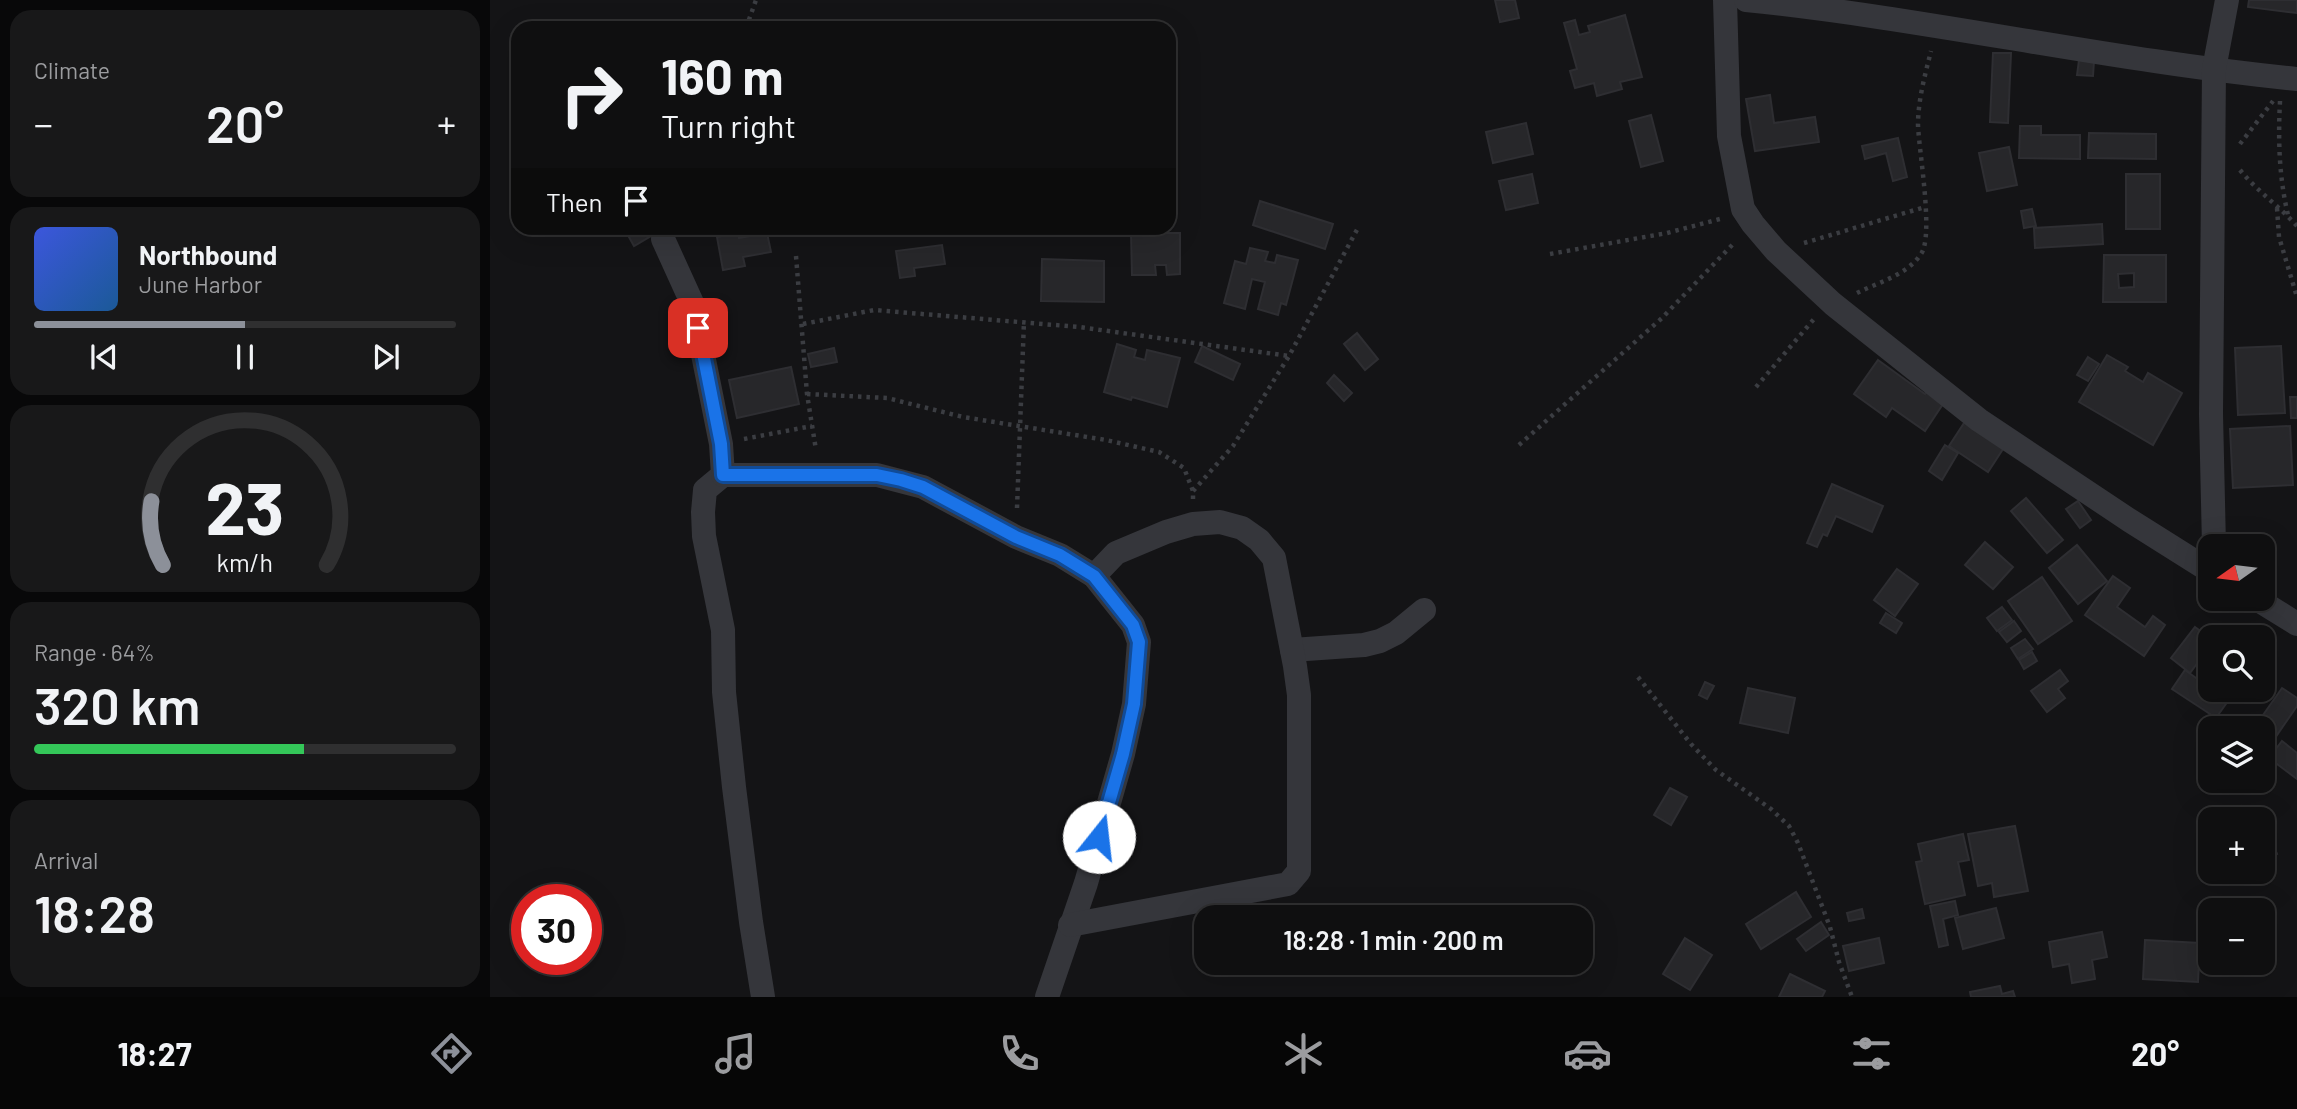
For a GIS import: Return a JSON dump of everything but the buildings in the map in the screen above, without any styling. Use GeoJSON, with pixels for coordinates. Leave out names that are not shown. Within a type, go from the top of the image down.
{"type":"FeatureCollection","features":[{"type":"Feature","properties":{"kind":"street"},"geometry":{"type":"LineString","coordinates":[[1725,0],[1729,136],[1748,216],[1776,251],[1833,304],[1979,420],[2198,563]]}},
{"type":"Feature","properties":{"kind":"street"},"geometry":{"type":"LineString","coordinates":[[1746,0],[1829,9],[2214,69],[2297,79]]}},
{"type":"Feature","properties":{"kind":"street"},"geometry":{"type":"LineString","coordinates":[[2214,534],[2211,414],[2214,69],[2227,0]]}},
{"type":"Feature","properties":{"kind":"street"},"geometry":{"type":"LineString","coordinates":[[663,239],[693,305],[721,444],[723,475]]}},
{"type":"Feature","properties":{"kind":"street"},"geometry":{"type":"LineString","coordinates":[[763,997],[751,922],[724,692],[723,631],[704,536],[705,490],[723,475],[877,475],[923,487],[1016,537],[1060,555],[1094,576],[1133,625],[1139,642],[1134,704],[1123,754],[1086,883],[1047,997]]}},
{"type":"Feature","properties":{"kind":"street"},"geometry":{"type":"LineString","coordinates":[[1070,925],[1288,884],[1299,871],[1299,695],[1273,558],[1259,540],[1242,528],[1220,522],[1193,524],[1116,553],[1094,576]]}},
{"type":"Feature","properties":{"kind":"street"},"geometry":{"type":"LineString","coordinates":[[1292,650],[1364,645],[1380,641],[1396,634],[1423,610]]}},
{"type":"Feature","properties":{"kind":"street"},"geometry":{"type":"LineString","coordinates":[[2275,610],[2297,624]]}},
{"type":"Feature","properties":{"kind":"path"},"geometry":{"type":"LineString","coordinates":[[748,21],[756,0]]}},
{"type":"Feature","properties":{"kind":"path"},"geometry":{"type":"LineString","coordinates":[[1756,387],[1808,324],[1833,304],[1911,266],[1923,252],[1926,231],[1918,122],[1923,82],[1937,27]]}},
{"type":"Feature","properties":{"kind":"path"},"geometry":{"type":"LineString","coordinates":[[2237,147],[2280,93],[2279,160],[2288,215]]}},
{"type":"Feature","properties":{"kind":"path"},"geometry":{"type":"LineString","coordinates":[[2236,166],[2256,189],[2288,215],[2297,226]]}},
{"type":"Feature","properties":{"kind":"path"},"geometry":{"type":"LineString","coordinates":[[1776,251],[1925,207]]}},
{"type":"Feature","properties":{"kind":"path"},"geometry":{"type":"LineString","coordinates":[[2277,208],[2279,237],[2297,298]]}},
{"type":"Feature","properties":{"kind":"path"},"geometry":{"type":"LineString","coordinates":[[1550,254],[1748,216]]}},
{"type":"Feature","properties":{"kind":"path"},"geometry":{"type":"LineString","coordinates":[[1519,445],[1662,318],[1748,216]]}},
{"type":"Feature","properties":{"kind":"path"},"geometry":{"type":"LineString","coordinates":[[1193,491],[1233,446],[1289,356],[1359,226]]}},
{"type":"Feature","properties":{"kind":"path"},"geometry":{"type":"LineString","coordinates":[[796,256],[807,394],[821,476]]}},
{"type":"Feature","properties":{"kind":"path"},"geometry":{"type":"LineString","coordinates":[[803,324],[874,310],[1024,321],[1289,356]]}},
{"type":"Feature","properties":{"kind":"path"},"geometry":{"type":"LineString","coordinates":[[1016,537],[1024,321]]}},
{"type":"Feature","properties":{"kind":"path"},"geometry":{"type":"LineString","coordinates":[[807,394],[887,398],[963,416],[1106,440],[1159,452],[1184,468],[1193,491],[1193,524]]}},
{"type":"Feature","properties":{"kind":"path"},"geometry":{"type":"LineString","coordinates":[[721,444],[812,426]]}},
{"type":"Feature","properties":{"kind":"path"},"geometry":{"type":"LineString","coordinates":[[1638,677],[1691,744],[1716,770],[1771,809],[1789,826],[1798,842],[1830,927],[1839,962],[1853,997]]}},
{"type":"Feature","properties":{"kind":"route"},"geometry":{"type":"LineString","coordinates":[[698,328],[721,444],[723,475],[877,475],[923,487],[1016,537],[1060,555],[1094,576],[1117,604],[1133,625],[1139,642],[1134,704],[1099,837]]}}]}
